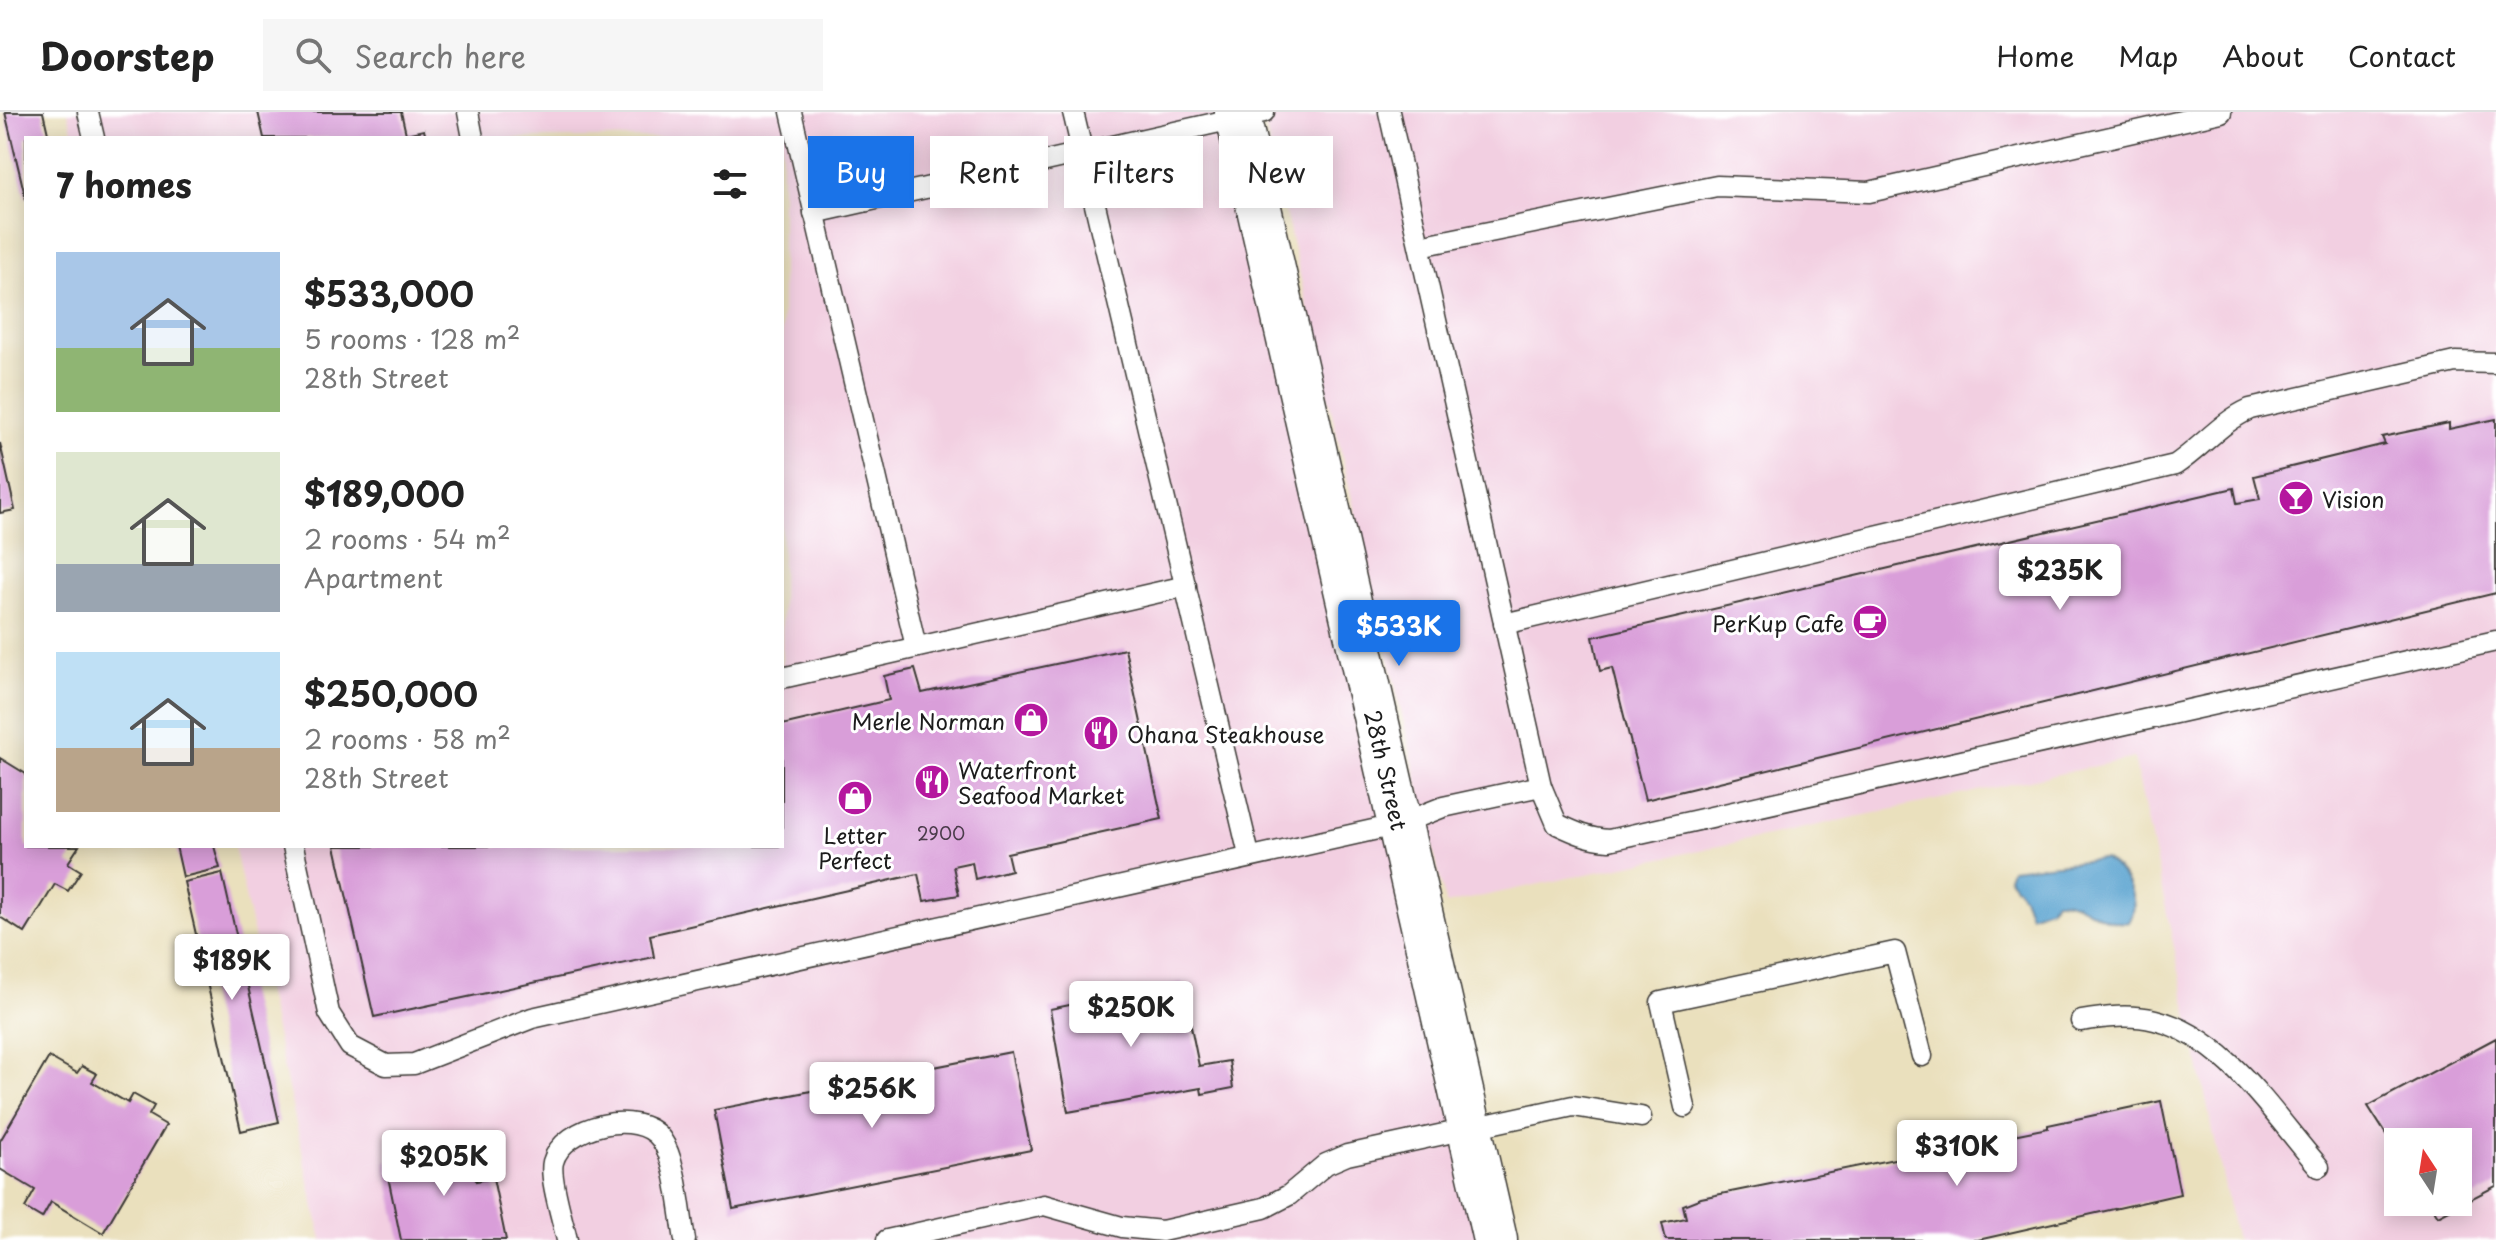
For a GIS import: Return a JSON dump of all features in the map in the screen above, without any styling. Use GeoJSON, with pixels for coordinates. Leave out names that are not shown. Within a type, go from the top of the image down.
{"type":"FeatureCollection","features":[{"type":"Feature","properties":{"kind":"street","name":"28th Street"},"geometry":{"type":"LineString","coordinates":[[1246,114],[1400,824],[1495,1240]]}},
{"type":"Feature","properties":{"kind":"lane"},"geometry":{"type":"LineString","coordinates":[[88,112],[94,136]]}},
{"type":"Feature","properties":{"kind":"lane"},"geometry":{"type":"LineString","coordinates":[[468,112],[473,136]]}},
{"type":"Feature","properties":{"kind":"lane"},"geometry":{"type":"LineString","coordinates":[[791,112],[916,647]]}},
{"type":"Feature","properties":{"kind":"lane"},"geometry":{"type":"LineString","coordinates":[[1073,112],[1079,136]]}},
{"type":"Feature","properties":{"kind":"lane"},"geometry":{"type":"LineString","coordinates":[[1389,112],[1541,786],[1557,824],[1590,839],[1609,840],[2496,641]]}},
{"type":"Feature","properties":{"kind":"lane"},"geometry":{"type":"LineString","coordinates":[[1420,246],[1717,186],[1869,192],[2221,112]]}},
{"type":"Feature","properties":{"kind":"lane"},"geometry":{"type":"LineString","coordinates":[[1154,136],[1246,114]]}},
{"type":"Feature","properties":{"kind":"lane"},"geometry":{"type":"LineString","coordinates":[[814,213],[1064,157]]}},
{"type":"Feature","properties":{"kind":"lane"},"geometry":{"type":"LineString","coordinates":[[1096,208],[1249,855]]}},
{"type":"Feature","properties":{"kind":"lane"},"geometry":{"type":"LineString","coordinates":[[1504,624],[2175,465],[2200,449],[2234,416],[2250,409],[2455,362],[2496,363]]}},
{"type":"Feature","properties":{"kind":"lane"},"geometry":{"type":"LineString","coordinates":[[784,678],[1186,586]]}},
{"type":"Feature","properties":{"kind":"lane"},"geometry":{"type":"LineString","coordinates":[[293,848],[329,1013],[350,1046],[386,1065],[414,1064],[532,1018],[1249,855],[1400,824],[1443,807],[1541,786]]}},
{"type":"Feature","properties":{"kind":"lane"},"geometry":{"type":"LineString","coordinates":[[1685,1107],[1661,1002],[1895,952],[1922,1056]]}},
{"type":"Feature","properties":{"kind":"lane"},"geometry":{"type":"LineString","coordinates":[[2081,1021],[2115,1016],[2156,1020],[2205,1043],[2233,1069],[2319,1167]]}},
{"type":"Feature","properties":{"kind":"lane"},"geometry":{"type":"LineString","coordinates":[[887,1240],[1044,1205],[1122,1227],[1162,1231],[1264,1208],[1289,1195],[1326,1164],[1347,1155],[1573,1106],[1641,1117]]}},
{"type":"Feature","properties":{"kind":"lane"},"geometry":{"type":"LineString","coordinates":[[567,1240],[552,1166],[557,1152],[579,1133],[627,1122],[652,1129],[668,1150],[685,1240]]}},
{"type":"Feature","properties":{"kind":"shaded area"},"geometry":{"type":"Polygon","coordinates":[[[68,112],[1237,112],[1242,136],[1219,136],[1219,208],[1259,208],[1492,1240],[322,1240],[234,848],[784,848],[784,136],[74,136],[68,112]]]}},
{"type":"Feature","properties":{"kind":"shaded area"},"geometry":{"type":"Polygon","coordinates":[[[1262,112],[2496,112],[2496,1240],[2236,1240],[2134,758],[1446,904],[1284,208],[1333,208],[1333,136],[1268,136],[1262,112]]]}},
{"type":"Feature","properties":{"kind":"water"},"geometry":{"type":"Polygon","coordinates":[[[2103,859],[2118,870],[2129,886],[2133,905],[2129,922],[2109,920],[2074,903],[2056,900],[2049,908],[2030,915],[2023,896],[2008,877],[2011,869],[2103,859]]]}},
{"type":"Feature","properties":{"kind":"building"},"geometry":{"type":"Polygon","coordinates":[[[5,112],[43,112],[49,136],[24,136],[24,192],[5,112]]]}},
{"type":"Feature","properties":{"kind":"building"},"geometry":{"type":"Polygon","coordinates":[[[258,112],[401,112],[406,134],[424,130],[426,136],[264,136],[258,112]]]}},
{"type":"Feature","properties":{"kind":"building"},"geometry":{"type":"Polygon","coordinates":[[[2496,419],[2496,593],[1645,800],[1612,668],[1600,671],[1593,637],[2234,488],[2237,503],[2260,499],[2254,476],[2385,444],[2382,437],[2449,423],[2449,429],[2496,419]]]}},
{"type":"Feature","properties":{"kind":"building"},"geometry":{"type":"Polygon","coordinates":[[[0,443],[15,510],[0,513],[0,443]]]}},
{"type":"Feature","properties":{"kind":"building"},"geometry":{"type":"Polygon","coordinates":[[[1125,649],[1162,819],[1007,853],[1011,870],[975,879],[972,862],[953,866],[959,895],[924,901],[918,874],[650,935],[654,957],[374,1017],[335,848],[784,848],[784,725],[889,700],[884,676],[915,669],[922,693],[1125,649]]]}},
{"type":"Feature","properties":{"kind":"building"},"geometry":{"type":"Polygon","coordinates":[[[0,758],[24,773],[24,848],[78,848],[68,863],[81,871],[68,891],[55,884],[25,933],[0,917],[0,758]]]}},
{"type":"Feature","properties":{"kind":"building"},"geometry":{"type":"Polygon","coordinates":[[[176,848],[215,848],[220,868],[183,877],[176,848]]]}},
{"type":"Feature","properties":{"kind":"building"},"geometry":{"type":"Polygon","coordinates":[[[222,873],[279,1122],[241,1131],[184,882],[222,873]]]}},
{"type":"Feature","properties":{"kind":"building"},"geometry":{"type":"Polygon","coordinates":[[[1182,982],[1199,1066],[1229,1061],[1233,1088],[1202,1094],[1201,1088],[1068,1112],[1050,1009],[1182,982]]]}},
{"type":"Feature","properties":{"kind":"building"},"geometry":{"type":"Polygon","coordinates":[[[2496,1038],[2496,1186],[2472,1198],[2472,1128],[2384,1128],[2384,1131],[2368,1106],[2496,1038]]]}},
{"type":"Feature","properties":{"kind":"building"},"geometry":{"type":"Polygon","coordinates":[[[1011,1052],[1031,1150],[733,1209],[714,1110],[1011,1052]]]}},
{"type":"Feature","properties":{"kind":"building"},"geometry":{"type":"Polygon","coordinates":[[[49,1057],[77,1073],[82,1066],[97,1074],[92,1082],[128,1103],[133,1094],[154,1106],[149,1115],[166,1125],[103,1233],[51,1202],[42,1218],[25,1208],[35,1190],[0,1169],[0,1141],[49,1057]]]}},
{"type":"Feature","properties":{"kind":"building"},"geometry":{"type":"Polygon","coordinates":[[[2161,1101],[2180,1194],[1978,1240],[1666,1240],[1662,1223],[1686,1218],[1683,1205],[1701,1198],[2048,1128],[2048,1125],[2161,1101]]]}},
{"type":"Feature","properties":{"kind":"building"},"geometry":{"type":"Polygon","coordinates":[[[469,1145],[476,1181],[493,1178],[506,1240],[401,1240],[385,1162],[469,1145]]]}},
{"type":"Feature","properties":{"kind":"place","name":"Vision"},"geometry":{"type":"Point","coordinates":[2296,498]}},
{"type":"Feature","properties":{"kind":"place","name":"PerKup Cafe"},"geometry":{"type":"Point","coordinates":[1870,622]}},
{"type":"Feature","properties":{"kind":"place","name":"Merle Norman"},"geometry":{"type":"Point","coordinates":[1031,720]}},
{"type":"Feature","properties":{"kind":"place","name":"Ohana Steakhouse"},"geometry":{"type":"Point","coordinates":[1101,733]}},
{"type":"Feature","properties":{"kind":"place","name":"Waterfront Seafood Market"},"geometry":{"type":"Point","coordinates":[932,782]}},
{"type":"Feature","properties":{"kind":"place","name":"Letter Perfect"},"geometry":{"type":"Point","coordinates":[855,798]}}]}
